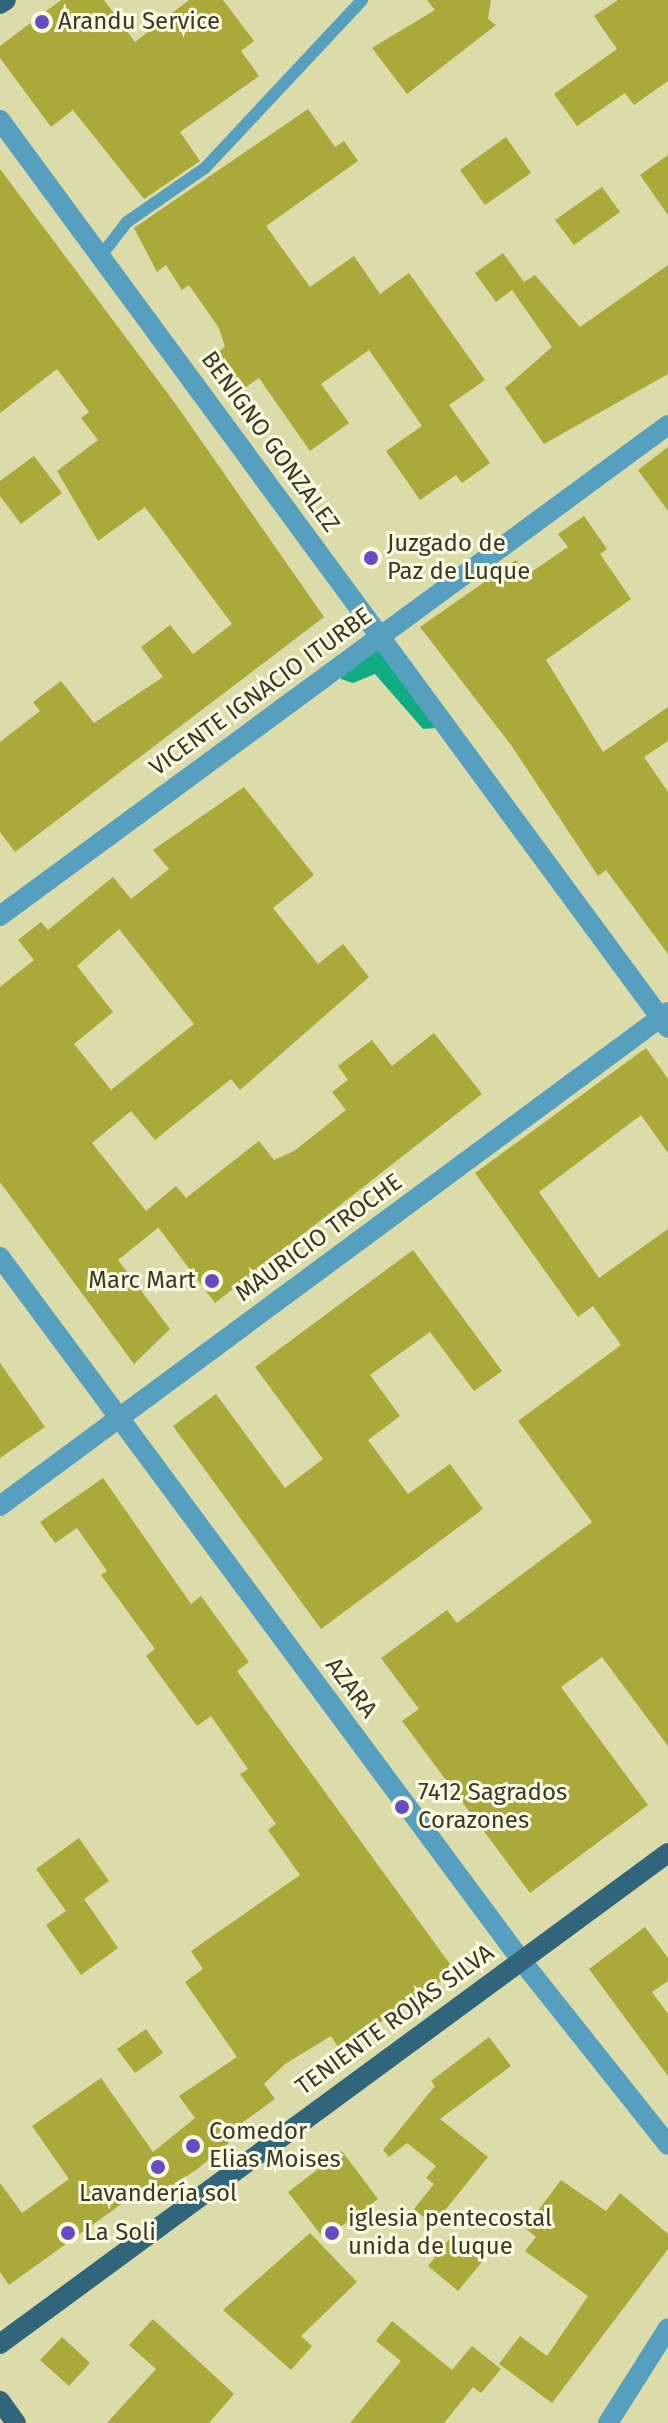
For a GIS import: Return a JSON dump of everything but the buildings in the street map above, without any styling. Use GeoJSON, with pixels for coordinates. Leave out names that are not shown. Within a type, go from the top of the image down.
{"type":"FeatureCollection","features":[{"type":"Feature","properties":{"kind":"main road"},"geometry":{"type":"LineString","coordinates":[[0,4],[6,0]]}},
{"type":"Feature","properties":{"kind":"main road","name":"TENIENTE ROJAS SILVA"},"geometry":{"type":"LineString","coordinates":[[0,2344],[668,1853]]}},
{"type":"Feature","properties":{"kind":"main road"},"geometry":{"type":"LineString","coordinates":[[0,2401],[16,2423]]}},
{"type":"Feature","properties":{"kind":"street","name":"BENIGNO GONZALEZ"},"geometry":{"type":"LineString","coordinates":[[0,120],[666,1019]]}},
{"type":"Feature","properties":{"kind":"street","name":"VICENTE IGNACIO ITURBE"},"geometry":{"type":"LineString","coordinates":[[0,916],[668,425]]}},
{"type":"Feature","properties":{"kind":"street","name":"MAURICIO TROCHE"},"geometry":{"type":"LineString","coordinates":[[0,1506],[666,1019]]}},
{"type":"Feature","properties":{"kind":"street","name":"AZARA"},"geometry":{"type":"LineString","coordinates":[[0,1257],[521,1960],[668,2145]]}},
{"type":"Feature","properties":{"kind":"street"},"geometry":{"type":"LineString","coordinates":[[608,2423],[668,2328]]}},
{"type":"Feature","properties":{"kind":"lane"},"geometry":{"type":"LineString","coordinates":[[100,257],[127,222],[205,168],[362,0]]}},
{"type":"Feature","properties":{"kind":"shaded area"},"geometry":{"type":"Polygon","coordinates":[[[374,643],[436,728],[423,729],[375,674],[353,683],[341,679],[342,665],[374,643]]]}},
{"type":"Feature","properties":{"kind":"place","name":"Arandu Service"},"geometry":{"type":"Point","coordinates":[42,22]}},
{"type":"Feature","properties":{"kind":"place","name":"Juzgado de Paz de Luque"},"geometry":{"type":"Point","coordinates":[371,558]}},
{"type":"Feature","properties":{"kind":"place","name":"Marc Mart"},"geometry":{"type":"Point","coordinates":[212,1281]}},
{"type":"Feature","properties":{"kind":"place","name":"7412 Sagrados Corazones"},"geometry":{"type":"Point","coordinates":[402,1807]}},
{"type":"Feature","properties":{"kind":"place","name":"Comedor Elias Moises"},"geometry":{"type":"Point","coordinates":[193,2146]}},
{"type":"Feature","properties":{"kind":"place","name":"Lavandería sol"},"geometry":{"type":"Point","coordinates":[158,2167]}},
{"type":"Feature","properties":{"kind":"place","name":"La Soli"},"geometry":{"type":"Point","coordinates":[68,2233]}},
{"type":"Feature","properties":{"kind":"place","name":"iglesia pentecostal unida de luque"},"geometry":{"type":"Point","coordinates":[332,2233]}}]}
